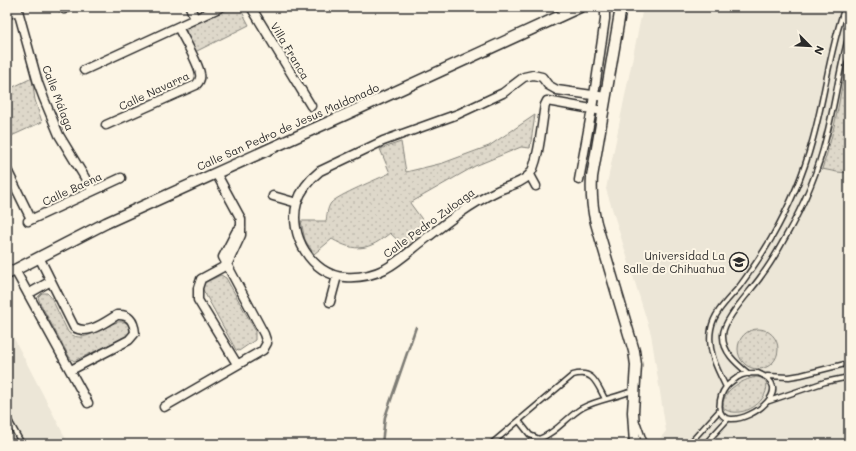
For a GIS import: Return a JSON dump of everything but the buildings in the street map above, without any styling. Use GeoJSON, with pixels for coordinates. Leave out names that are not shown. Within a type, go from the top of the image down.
{"type":"FeatureCollection","features":[{"type":"Feature","properties":{"kind":"street"},"geometry":{"type":"LineString","coordinates":[[190,7],[195,19]]}},
{"type":"Feature","properties":{"kind":"street"},"geometry":{"type":"LineString","coordinates":[[84,70],[221,7]]}},
{"type":"Feature","properties":{"kind":"street","name":"Villa Franca"},"geometry":{"type":"LineString","coordinates":[[250,7],[311,106]]}},
{"type":"Feature","properties":{"kind":"street","name":"Calle San Pedro de Jesus Maldonado"},"geometry":{"type":"LineString","coordinates":[[11,272],[106,223],[580,7]]}},
{"type":"Feature","properties":{"kind":"street"},"geometry":{"type":"LineString","coordinates":[[579,180],[592,109],[605,19],[605,7]]}},
{"type":"Feature","properties":{"kind":"street"},"geometry":{"type":"LineString","coordinates":[[621,7],[592,177],[591,198],[596,223],[634,351],[636,365],[633,412],[635,444]]}},
{"type":"Feature","properties":{"kind":"street"},"geometry":{"type":"LineString","coordinates":[[7,15],[18,9]]}},
{"type":"Feature","properties":{"kind":"street","name":"Calle Málaga"},"geometry":{"type":"LineString","coordinates":[[18,9],[38,83],[44,99],[59,135],[93,191]]}},
{"type":"Feature","properties":{"kind":"street","name":"Calle Navarra"},"geometry":{"type":"LineString","coordinates":[[106,125],[198,83],[200,79],[199,70],[178,27]]}},
{"type":"Feature","properties":{"kind":"street","name":"Calle Pedro Zuloaga"},"geometry":{"type":"LineString","coordinates":[[530,175],[517,183],[499,190],[471,205],[387,268],[374,274],[345,277],[331,275],[320,268],[311,259],[298,236],[296,223],[297,203],[312,177],[320,171],[383,141],[458,114],[503,93],[524,77],[538,75],[542,77],[548,85],[557,90],[606,97]]}},
{"type":"Feature","properties":{"kind":"street"},"geometry":{"type":"LineString","coordinates":[[536,186],[530,175],[535,163],[545,105],[547,101],[603,111]]}},
{"type":"Feature","properties":{"kind":"street","name":"Calle Baena"},"geometry":{"type":"LineString","coordinates":[[7,170],[29,220],[121,178]]}},
{"type":"Feature","properties":{"kind":"street"},"geometry":{"type":"LineString","coordinates":[[164,407],[263,350],[267,343],[264,334],[223,257],[236,232],[241,227],[241,219],[216,173]]}},
{"type":"Feature","properties":{"kind":"street"},"geometry":{"type":"LineString","coordinates":[[273,196],[297,203]]}},
{"type":"Feature","properties":{"kind":"street"},"geometry":{"type":"LineString","coordinates":[[39,257],[73,325],[77,329],[87,331],[118,315],[129,317],[134,325],[135,333],[129,340],[71,370]]}},
{"type":"Feature","properties":{"kind":"street"},"geometry":{"type":"LineString","coordinates":[[227,265],[201,279],[198,288],[198,300],[237,364]]}},
{"type":"Feature","properties":{"kind":"street"},"geometry":{"type":"LineString","coordinates":[[11,272],[28,294],[71,370],[88,404]]}},
{"type":"Feature","properties":{"kind":"street"},"geometry":{"type":"LineString","coordinates":[[330,302],[337,276]]}},
{"type":"Feature","properties":{"kind":"street"},"geometry":{"type":"LineString","coordinates":[[28,294],[51,282]]}},
{"type":"Feature","properties":{"kind":"lane"},"geometry":{"type":"LineString","coordinates":[[726,387],[715,364],[710,339],[714,320],[718,312],[763,252],[781,220],[796,187],[813,141],[834,43],[845,7]]}},
{"type":"Feature","properties":{"kind":"lane"},"geometry":{"type":"LineString","coordinates":[[749,374],[737,364],[725,347],[723,335],[724,327],[771,262],[803,202],[820,160],[849,35]]}},
{"type":"Feature","properties":{"kind":"lane"},"geometry":{"type":"LineString","coordinates":[[689,444],[719,411],[721,399],[726,387],[737,377],[758,373],[767,376],[789,377],[849,363]]}},
{"type":"Feature","properties":{"kind":"lane"},"geometry":{"type":"LineString","coordinates":[[491,444],[573,376],[580,373],[585,373],[592,377],[605,399]]}},
{"type":"Feature","properties":{"kind":"lane"},"geometry":{"type":"LineString","coordinates":[[719,411],[722,416],[728,419],[733,419],[752,414],[760,409],[768,401],[774,389],[771,380],[767,376]]}},
{"type":"Feature","properties":{"kind":"lane"},"geometry":{"type":"LineString","coordinates":[[768,401],[825,382],[849,376]]}},
{"type":"Feature","properties":{"kind":"lane"},"geometry":{"type":"LineString","coordinates":[[519,421],[530,435],[539,439],[552,431],[580,409],[596,401],[622,395],[634,390]]}},
{"type":"Feature","properties":{"kind":"lane"},"geometry":{"type":"LineString","coordinates":[[633,412],[645,444]]}},
{"type":"Feature","properties":{"kind":"lane"},"geometry":{"type":"LineString","coordinates":[[7,417],[22,444]]}},
{"type":"Feature","properties":{"kind":"lane"},"geometry":{"type":"LineString","coordinates":[[705,444],[728,419]]}},
{"type":"Feature","properties":{"kind":"lane"},"geometry":{"type":"LineString","coordinates":[[496,439],[500,444]]}},
{"type":"Feature","properties":{"kind":"shaded area"},"geometry":{"type":"Polygon","coordinates":[[[232,7],[240,8],[249,25],[195,52],[186,34],[187,29],[232,7]]]}},
{"type":"Feature","properties":{"kind":"shaded area","name":"Universidad La Salle de Chihuahua"},"geometry":{"type":"Polygon","coordinates":[[[643,7],[849,7],[849,444],[656,444],[666,431],[651,334],[606,189],[643,7]]]}},
{"type":"Feature","properties":{"kind":"shaded area"},"geometry":{"type":"Polygon","coordinates":[[[849,44],[849,173],[822,169],[835,123],[849,44]]]}},
{"type":"Feature","properties":{"kind":"shaded area"},"geometry":{"type":"Polygon","coordinates":[[[32,78],[35,100],[42,122],[7,138],[7,90],[32,78]]]}},
{"type":"Feature","properties":{"kind":"shaded area"},"geometry":{"type":"Polygon","coordinates":[[[535,115],[530,148],[521,147],[475,166],[410,203],[429,229],[407,249],[390,233],[375,243],[362,248],[348,246],[332,239],[314,254],[305,240],[301,221],[326,221],[329,207],[335,200],[390,173],[380,149],[401,142],[406,172],[443,163],[489,146],[535,115]]]}},
{"type":"Feature","properties":{"kind":"shaded area"},"geometry":{"type":"Polygon","coordinates":[[[221,275],[226,278],[255,330],[255,340],[239,351],[236,350],[202,288],[204,283],[221,275]]]}},
{"type":"Feature","properties":{"kind":"shaded area"},"geometry":{"type":"Polygon","coordinates":[[[42,293],[47,293],[51,297],[68,332],[74,336],[79,337],[92,334],[115,323],[122,322],[127,323],[131,329],[128,336],[74,361],[70,358],[40,303],[38,297],[42,293]]]}},
{"type":"Feature","properties":{"kind":"shaded area"},"geometry":{"type":"Polygon","coordinates":[[[7,325],[66,439],[57,444],[7,444],[7,325]]]}},
{"type":"Feature","properties":{"kind":"shaded area"},"geometry":{"type":"Polygon","coordinates":[[[758,329],[766,331],[772,335],[776,341],[778,349],[776,357],[772,363],[766,367],[758,369],[750,367],[744,363],[740,357],[738,349],[740,341],[744,335],[750,331],[758,329]]]}},
{"type":"Feature","properties":{"kind":"shaded area"},"geometry":{"type":"Polygon","coordinates":[[[756,377],[766,380],[767,388],[760,401],[747,410],[739,412],[731,412],[724,409],[723,403],[725,397],[733,387],[756,377]]]}},
{"type":"Feature","properties":{"kind":"waterway"},"geometry":{"type":"LineString","coordinates":[[382,444],[385,417],[416,327]]}},
{"type":"Feature","properties":{"kind":"place","name":"Universidad La Salle de Chihuahua"},"geometry":{"type":"Point","coordinates":[739,262]}}]}
